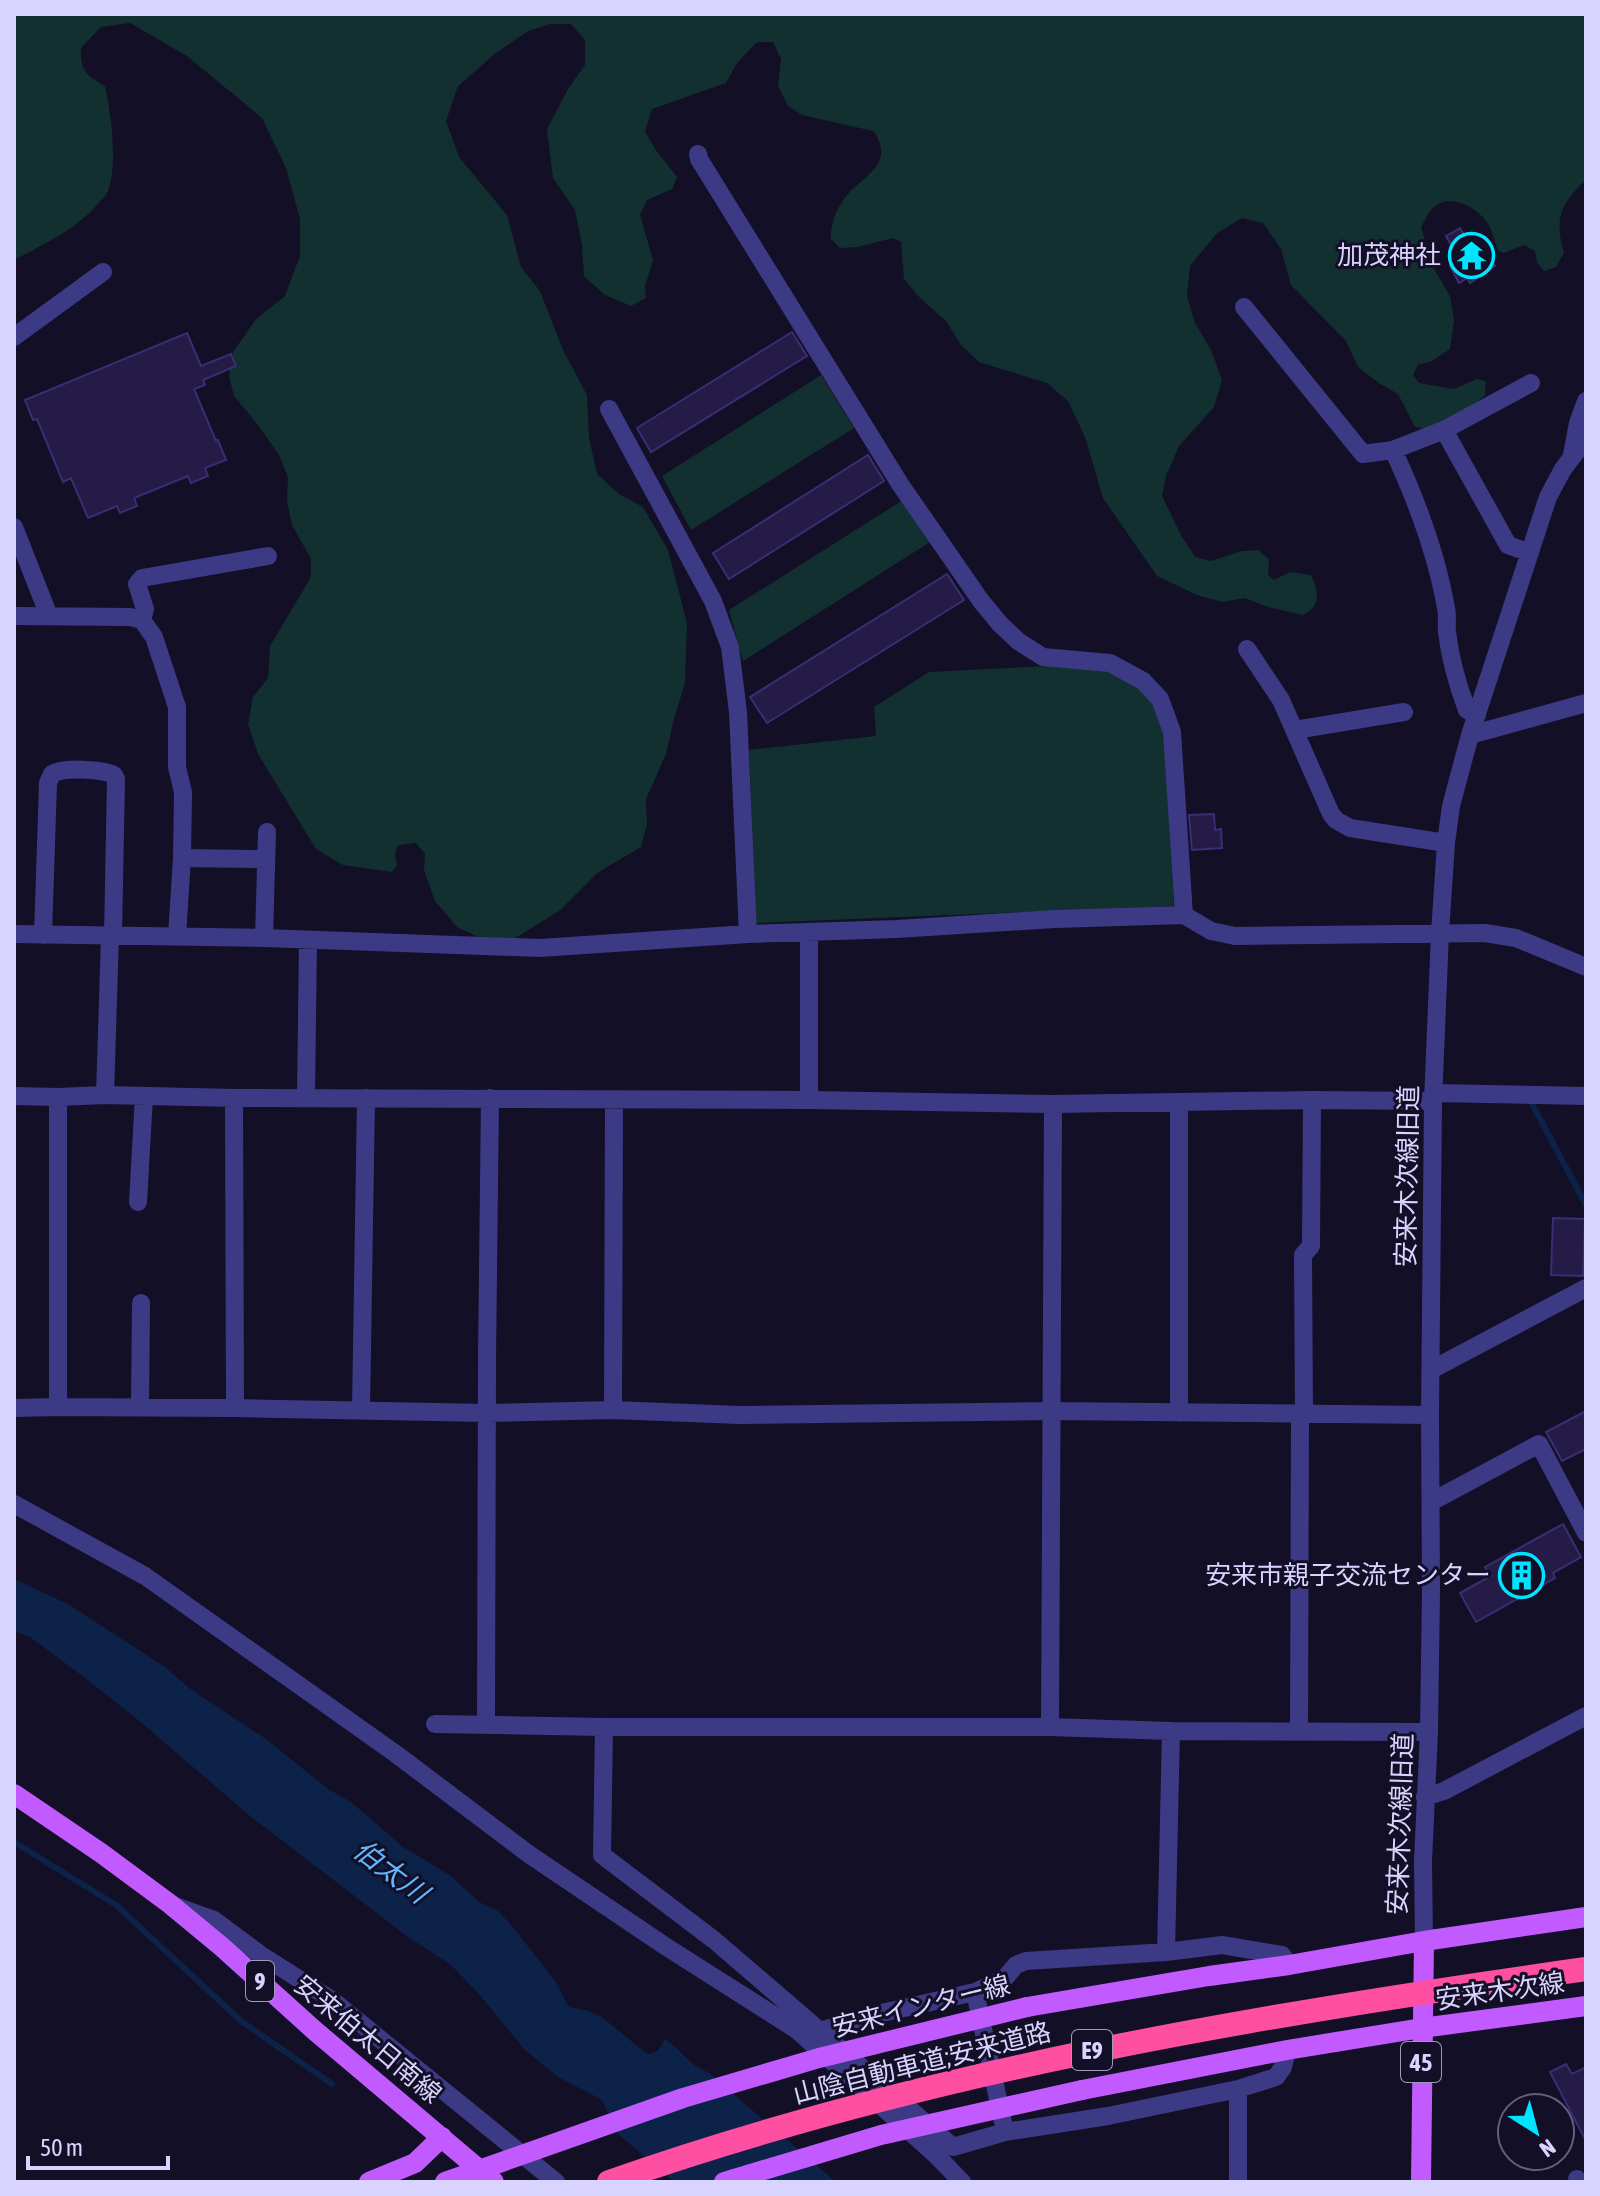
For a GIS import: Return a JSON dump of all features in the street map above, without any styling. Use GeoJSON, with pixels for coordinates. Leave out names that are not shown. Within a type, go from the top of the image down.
{"type":"FeatureCollection","features":[{"type":"Feature","properties":{"kind":"highway","name":"山陰自動車道;安来道路"},"geometry":{"type":"LineString","coordinates":[[609,2182],[833,2112],[1032,2063],[1266,2018],[1586,1969]]}},
{"type":"Feature","properties":{"kind":"highway","name":"山陰自動車道;安来道路"},"geometry":{"type":"LineString","coordinates":[[639,2182],[838,2121],[1048,2070],[1268,2028],[1586,1980]]}},
{"type":"Feature","properties":{"kind":"main road","name":"安来伯太日南線"},"geometry":{"type":"LineString","coordinates":[[14,1794],[170,1904],[494,2182]]}},
{"type":"Feature","properties":{"kind":"main road"},"geometry":{"type":"LineString","coordinates":[[1424,1941],[1586,1917]]}},
{"type":"Feature","properties":{"kind":"main road","name":"安来インター線"},"geometry":{"type":"LineString","coordinates":[[445,2182],[683,2098],[819,2058],[1027,2007],[1424,1941]]}},
{"type":"Feature","properties":{"kind":"main road","name":"安来木次線"},"geometry":{"type":"LineString","coordinates":[[1421,2182],[1424,1941]]}},
{"type":"Feature","properties":{"kind":"main road","name":"安来木次線"},"geometry":{"type":"LineString","coordinates":[[1422,2028],[1586,2006]]}},
{"type":"Feature","properties":{"kind":"main road"},"geometry":{"type":"LineString","coordinates":[[724,2182],[881,2135],[1082,2090],[1287,2050],[1422,2028]]}},
{"type":"Feature","properties":{"kind":"main road"},"geometry":{"type":"LineString","coordinates":[[369,2182],[415,2163],[442,2137]]}},
{"type":"Feature","properties":{"kind":"street"},"geometry":{"type":"LineString","coordinates":[[698,154],[900,484],[1000,624],[1018,641],[1043,657],[1110,663],[1143,681],[1160,699],[1172,732],[1184,915]]}},
{"type":"Feature","properties":{"kind":"street"},"geometry":{"type":"LineString","coordinates":[[14,337],[103,272]]}},
{"type":"Feature","properties":{"kind":"street"},"geometry":{"type":"LineString","coordinates":[[1244,307],[1363,454],[1393,450],[1444,430],[1531,383]]}},
{"type":"Feature","properties":{"kind":"street"},"geometry":{"type":"LineString","coordinates":[[1571,458],[1586,401]]}},
{"type":"Feature","properties":{"kind":"street"},"geometry":{"type":"LineString","coordinates":[[609,409],[713,601],[730,647],[738,712],[748,934]]}},
{"type":"Feature","properties":{"kind":"street"},"geometry":{"type":"LineString","coordinates":[[1444,430],[1508,545],[1530,553]]}},
{"type":"Feature","properties":{"kind":"street","name":"安来木次線旧道"},"geometry":{"type":"LineString","coordinates":[[1424,1941],[1425,1797],[1429,1732],[1434,1097],[1446,843],[1451,806],[1470,735],[1548,497],[1586,439]]}},
{"type":"Feature","properties":{"kind":"street"},"geometry":{"type":"LineString","coordinates":[[1393,450],[1408,482],[1434,562],[1447,611],[1447,635],[1461,695],[1467,710],[1477,715]]}},
{"type":"Feature","properties":{"kind":"street"},"geometry":{"type":"LineString","coordinates":[[14,527],[49,616]]}},
{"type":"Feature","properties":{"kind":"street"},"geometry":{"type":"LineString","coordinates":[[142,620],[145,609],[138,580],[268,556]]}},
{"type":"Feature","properties":{"kind":"street"},"geometry":{"type":"LineString","coordinates":[[14,616],[130,617],[142,620],[154,637],[177,707],[177,767],[183,792],[177,936]]}},
{"type":"Feature","properties":{"kind":"street"},"geometry":{"type":"LineString","coordinates":[[1247,649],[1281,700],[1336,820],[1350,828],[1446,843]]}},
{"type":"Feature","properties":{"kind":"street"},"geometry":{"type":"LineString","coordinates":[[1470,735],[1586,703]]}},
{"type":"Feature","properties":{"kind":"street"},"geometry":{"type":"LineString","coordinates":[[1295,730],[1404,712]]}},
{"type":"Feature","properties":{"kind":"street"},"geometry":{"type":"LineString","coordinates":[[43,935],[48,783],[52,774],[61,770],[104,771],[114,775],[112,936],[105,1095]]}},
{"type":"Feature","properties":{"kind":"street"},"geometry":{"type":"LineString","coordinates":[[264,938],[267,832]]}},
{"type":"Feature","properties":{"kind":"street"},"geometry":{"type":"LineString","coordinates":[[182,858],[266,859]]}},
{"type":"Feature","properties":{"kind":"street"},"geometry":{"type":"LineString","coordinates":[[14,934],[264,938],[540,948],[748,934],[1184,915],[1211,931],[1235,936],[1485,933],[1516,938],[1586,967]]}},
{"type":"Feature","properties":{"kind":"street"},"geometry":{"type":"LineString","coordinates":[[809,932],[809,1100]]}},
{"type":"Feature","properties":{"kind":"street"},"geometry":{"type":"LineString","coordinates":[[306,1098],[308,940]]}},
{"type":"Feature","properties":{"kind":"street"},"geometry":{"type":"LineString","coordinates":[[14,1096],[1053,1104],[1586,1096]]}},
{"type":"Feature","properties":{"kind":"street"},"geometry":{"type":"LineString","coordinates":[[138,1202],[144,1096]]}},
{"type":"Feature","properties":{"kind":"street"},"geometry":{"type":"LineString","coordinates":[[58,1097],[58,1407]]}},
{"type":"Feature","properties":{"kind":"street"},"geometry":{"type":"LineString","coordinates":[[234,1098],[235,1408]]}},
{"type":"Feature","properties":{"kind":"street"},"geometry":{"type":"LineString","coordinates":[[361,1410],[366,1098]]}},
{"type":"Feature","properties":{"kind":"street"},"geometry":{"type":"LineString","coordinates":[[486,1724],[490,1098]]}},
{"type":"Feature","properties":{"kind":"street"},"geometry":{"type":"LineString","coordinates":[[613,1410],[614,1100]]}},
{"type":"Feature","properties":{"kind":"street"},"geometry":{"type":"LineString","coordinates":[[1299,1731],[1303,1255],[1311,1246],[1312,1100]]}},
{"type":"Feature","properties":{"kind":"street"},"geometry":{"type":"LineString","coordinates":[[1179,1103],[1179,1413]]}},
{"type":"Feature","properties":{"kind":"street"},"geometry":{"type":"LineString","coordinates":[[1050,1727],[1053,1104]]}},
{"type":"Feature","properties":{"kind":"street"},"geometry":{"type":"LineString","coordinates":[[1431,1370],[1586,1288]]}},
{"type":"Feature","properties":{"kind":"street"},"geometry":{"type":"LineString","coordinates":[[140,1407],[141,1303]]}},
{"type":"Feature","properties":{"kind":"street"},"geometry":{"type":"LineString","coordinates":[[14,1408],[486,1413],[613,1410],[739,1415],[1052,1411],[1430,1415]]}},
{"type":"Feature","properties":{"kind":"street"},"geometry":{"type":"LineString","coordinates":[[1431,1502],[1539,1444],[1586,1533]]}},
{"type":"Feature","properties":{"kind":"street"},"geometry":{"type":"LineString","coordinates":[[14,1504],[145,1576],[396,1754],[530,1855],[665,1946],[808,2027],[975,1992],[1004,1979],[1016,1965],[1026,1961],[1166,1952],[1222,1945],[1282,1955],[1289,1965]]}},
{"type":"Feature","properties":{"kind":"street"},"geometry":{"type":"LineString","coordinates":[[1425,1797],[1444,1791],[1586,1716]]}},
{"type":"Feature","properties":{"kind":"street"},"geometry":{"type":"LineString","coordinates":[[435,1724],[1429,1732]]}},
{"type":"Feature","properties":{"kind":"street"},"geometry":{"type":"LineString","coordinates":[[604,1727],[602,1855],[714,1940],[945,2152],[962,2182]]}},
{"type":"Feature","properties":{"kind":"street"},"geometry":{"type":"LineString","coordinates":[[1166,1952],[1171,1731]]}},
{"type":"Feature","properties":{"kind":"street"},"geometry":{"type":"LineString","coordinates":[[170,1904],[214,1920],[261,1955],[332,2000],[556,2182]]}},
{"type":"Feature","properties":{"kind":"street"},"geometry":{"type":"LineString","coordinates":[[975,1992],[1005,2132]]}},
{"type":"Feature","properties":{"kind":"street"},"geometry":{"type":"LineString","coordinates":[[945,2152],[1005,2132],[1108,2116],[1238,2089],[1276,2077],[1283,2067],[1287,2050]]}},
{"type":"Feature","properties":{"kind":"street"},"geometry":{"type":"LineString","coordinates":[[1238,2089],[1238,2182]]}},
{"type":"Feature","properties":{"kind":"green space"},"geometry":{"type":"Polygon","coordinates":[[[14,14],[1586,14],[1586,180],[1570,197],[1562,213],[1560,231],[1564,253],[1556,267],[1544,271],[1537,262],[1535,251],[1524,245],[1504,253],[1498,251],[1486,221],[1468,206],[1445,202],[1428,214],[1421,227],[1433,267],[1450,296],[1454,321],[1450,349],[1432,361],[1418,365],[1413,375],[1419,383],[1454,389],[1477,379],[1486,381],[1485,395],[1465,412],[1432,430],[1415,427],[1398,394],[1358,367],[1346,341],[1291,285],[1281,249],[1263,223],[1242,218],[1217,233],[1190,266],[1187,296],[1195,323],[1211,350],[1222,380],[1214,407],[1179,446],[1166,476],[1162,496],[1195,557],[1211,561],[1242,551],[1258,550],[1269,559],[1268,575],[1274,580],[1290,572],[1311,575],[1316,587],[1316,603],[1303,615],[1245,598],[1222,602],[1197,595],[1157,576],[1103,498],[1085,437],[1068,401],[1047,383],[979,362],[961,345],[946,321],[904,279],[901,242],[893,238],[840,248],[831,239],[833,220],[841,203],[871,173],[880,158],[879,141],[873,131],[802,115],[788,106],[778,86],[781,59],[773,42],[757,42],[737,63],[726,83],[652,109],[645,131],[677,177],[672,189],[647,200],[640,215],[653,260],[645,286],[646,298],[631,306],[605,295],[584,276],[575,210],[553,178],[547,129],[585,65],[585,40],[571,24],[550,24],[528,31],[496,53],[458,86],[446,121],[459,157],[507,215],[521,267],[540,291],[563,350],[587,395],[589,438],[597,474],[619,494],[643,507],[668,550],[687,623],[685,683],[666,754],[646,799],[647,824],[641,847],[597,873],[559,911],[512,940],[489,942],[457,927],[435,901],[424,870],[425,854],[416,843],[398,845],[395,853],[397,866],[392,872],[343,865],[316,849],[258,754],[248,724],[253,697],[268,678],[270,646],[311,577],[311,559],[292,525],[287,501],[288,477],[279,455],[234,396],[229,376],[233,352],[256,319],[285,296],[300,256],[300,219],[286,168],[262,118],[187,56],[130,23],[101,27],[81,48],[81,56],[86,72],[105,86],[113,153],[108,191],[79,222],[14,260],[14,14]]]}},
{"type":"Feature","properties":{"kind":"green space"},"geometry":{"type":"Polygon","coordinates":[[[821,375],[854,428],[691,530],[662,476],[821,375]]]}},
{"type":"Feature","properties":{"kind":"green space"},"geometry":{"type":"Polygon","coordinates":[[[903,500],[930,542],[743,661],[729,610],[903,500]]]}},
{"type":"Feature","properties":{"kind":"green space"},"geometry":{"type":"Polygon","coordinates":[[[1099,665],[1153,697],[1165,739],[1174,906],[756,923],[749,750],[876,736],[874,707],[929,672],[1099,665]]]}},
{"type":"Feature","properties":{"kind":"water","name":"伯太川"},"geometry":{"type":"Polygon","coordinates":[[[14,1579],[68,1604],[165,1667],[189,1688],[266,1739],[328,1789],[351,1802],[403,1847],[448,1874],[481,1903],[498,1911],[555,1981],[569,2007],[602,2017],[647,2054],[656,2052],[665,2039],[836,2182],[674,2182],[618,2134],[602,2100],[558,2077],[524,2049],[451,1965],[408,1937],[250,1816],[85,1678],[30,1637],[14,1631],[14,1579]]]}},
{"type":"Feature","properties":{"kind":"building","name":"加茂神社"},"geometry":{"type":"Polygon","coordinates":[[[1460,228],[1473,250],[1483,246],[1495,266],[1470,283],[1467,278],[1459,283],[1450,266],[1459,259],[1446,236],[1460,228]]]}},
{"type":"Feature","properties":{"kind":"building"},"geometry":{"type":"Polygon","coordinates":[[[792,332],[807,356],[651,452],[637,428],[792,332]]]}},
{"type":"Feature","properties":{"kind":"building"},"geometry":{"type":"Polygon","coordinates":[[[187,333],[201,366],[231,354],[236,366],[203,380],[205,385],[194,389],[226,460],[205,468],[208,476],[191,483],[188,476],[134,498],[137,506],[120,513],[117,506],[88,518],[71,478],[63,482],[37,419],[33,420],[25,400],[187,333]]]}},
{"type":"Feature","properties":{"kind":"building"},"geometry":{"type":"Polygon","coordinates":[[[868,455],[884,481],[729,579],[713,553],[868,455]]]}},
{"type":"Feature","properties":{"kind":"building"},"geometry":{"type":"Polygon","coordinates":[[[947,574],[964,600],[767,723],[750,697],[947,574]]]}},
{"type":"Feature","properties":{"kind":"building"},"geometry":{"type":"Polygon","coordinates":[[[1214,814],[1215,830],[1221,829],[1222,848],[1192,850],[1189,815],[1214,814]]]}},
{"type":"Feature","properties":{"kind":"building"},"geometry":{"type":"Polygon","coordinates":[[[1553,1218],[1585,1219],[1583,1276],[1551,1275],[1553,1218]]]}},
{"type":"Feature","properties":{"kind":"building"},"geometry":{"type":"Polygon","coordinates":[[[1586,1411],[1586,1449],[1562,1461],[1546,1432],[1586,1411]]]}},
{"type":"Feature","properties":{"kind":"building","name":"安来市親子交流センター"},"geometry":{"type":"Polygon","coordinates":[[[1563,1524],[1581,1557],[1553,1573],[1555,1578],[1476,1622],[1460,1593],[1491,1576],[1485,1567],[1563,1524]]]}},
{"type":"Feature","properties":{"kind":"building"},"geometry":{"type":"Polygon","coordinates":[[[1566,2064],[1572,2074],[1586,2067],[1586,2141],[1576,2122],[1576,2092],[1560,2092],[1550,2072],[1566,2064]]]}},
{"type":"Feature","properties":{"kind":"waterway"},"geometry":{"type":"LineString","coordinates":[[1532,1104],[1586,1205]]}},
{"type":"Feature","properties":{"kind":"waterway"},"geometry":{"type":"LineString","coordinates":[[14,1842],[116,1905],[241,2021],[332,2084]]}},
{"type":"Feature","properties":{"kind":"place","name":"加茂神社"},"geometry":{"type":"Point","coordinates":[1472,255]}},
{"type":"Feature","properties":{"kind":"place","name":"安来市親子交流センター"},"geometry":{"type":"Point","coordinates":[1522,1575]}}]}
